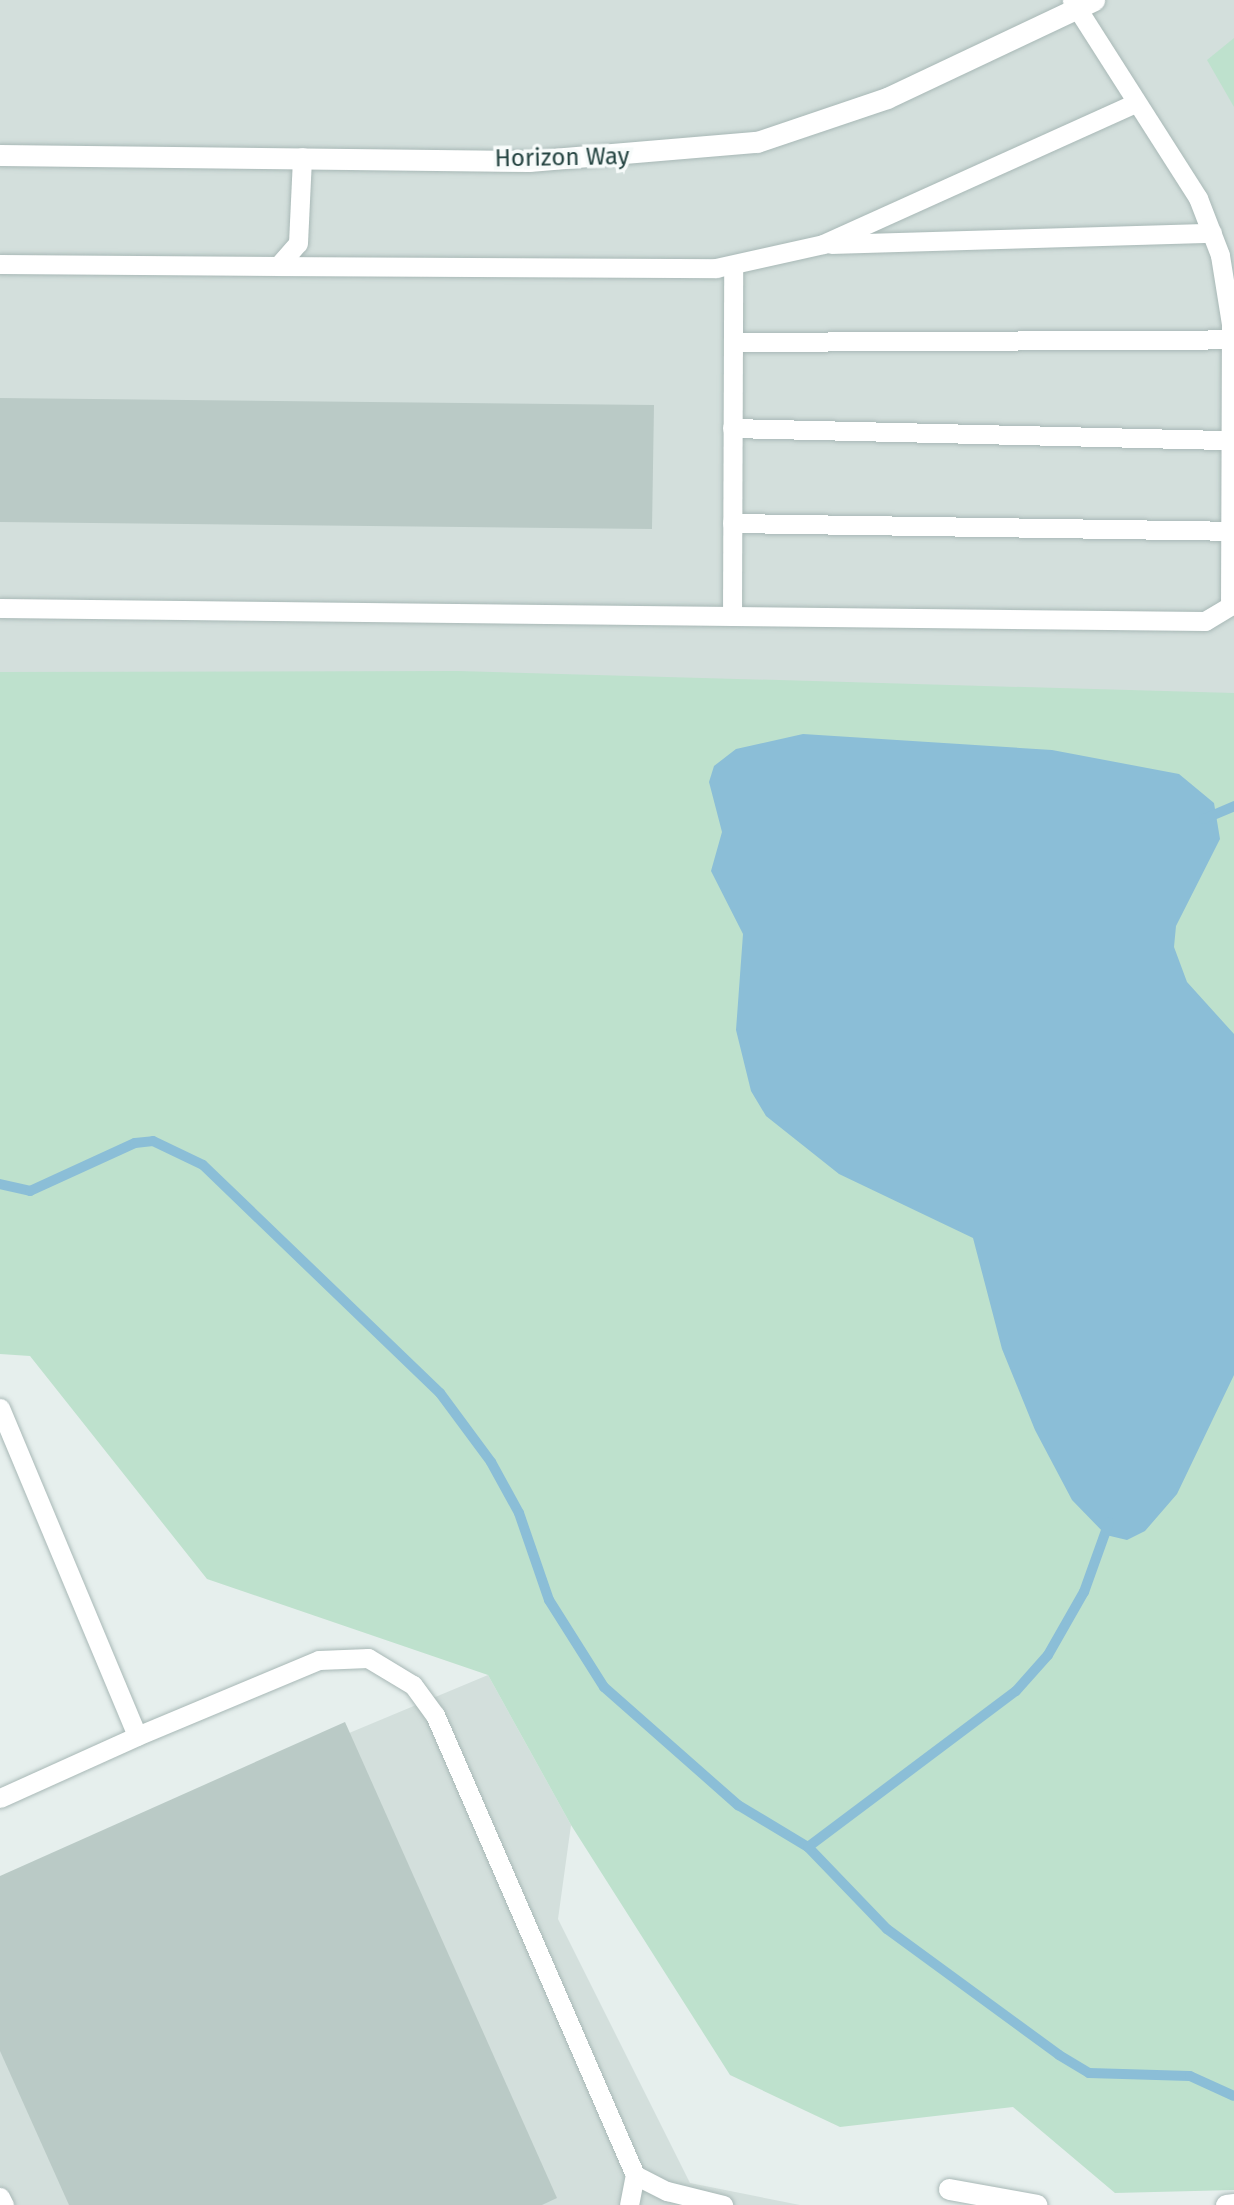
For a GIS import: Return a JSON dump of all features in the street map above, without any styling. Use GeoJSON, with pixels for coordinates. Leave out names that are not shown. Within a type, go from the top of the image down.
{"type":"FeatureCollection","features":[{"type":"Feature","properties":{"kind":"street","name":"Horizon Way"},"geometry":{"type":"LineString","coordinates":[[0,155],[529,161],[757,142],[887,98],[1073,5],[1094,0]]}},
{"type":"Feature","properties":{"kind":"street"},"geometry":{"type":"LineString","coordinates":[[949,2189],[1037,2205]]}},
{"type":"Feature","properties":{"kind":"street"},"geometry":{"type":"LineString","coordinates":[[1226,2205],[1234,2204]]}},
{"type":"Feature","properties":{"kind":"lane"},"geometry":{"type":"LineString","coordinates":[[0,608],[1205,621],[1230,606],[1231,338],[1212,233],[1198,198],[1073,5]]}},
{"type":"Feature","properties":{"kind":"lane"},"geometry":{"type":"LineString","coordinates":[[0,264],[591,272],[733,265],[823,244],[1135,103]]}},
{"type":"Feature","properties":{"kind":"lane"},"geometry":{"type":"LineString","coordinates":[[278,266],[298,243],[302,157]]}},
{"type":"Feature","properties":{"kind":"lane"},"geometry":{"type":"LineString","coordinates":[[823,244],[1212,233]]}},
{"type":"Feature","properties":{"kind":"lane"},"geometry":{"type":"LineString","coordinates":[[732,616],[733,265]]}},
{"type":"Feature","properties":{"kind":"lane"},"geometry":{"type":"LineString","coordinates":[[733,342],[1231,338]]}},
{"type":"Feature","properties":{"kind":"lane"},"geometry":{"type":"LineString","coordinates":[[732,428],[1229,440]]}},
{"type":"Feature","properties":{"kind":"lane"},"geometry":{"type":"LineString","coordinates":[[732,523],[1230,531]]}},
{"type":"Feature","properties":{"kind":"lane"},"geometry":{"type":"LineString","coordinates":[[0,1408],[137,1736]]}},
{"type":"Feature","properties":{"kind":"lane"},"geometry":{"type":"LineString","coordinates":[[0,1798],[137,1736],[319,1660],[368,1658],[414,1685],[435,1715],[635,2175],[629,2205]]}},
{"type":"Feature","properties":{"kind":"lane"},"geometry":{"type":"LineString","coordinates":[[635,2175],[667,2191],[723,2205]]}},
{"type":"Feature","properties":{"kind":"lane"},"geometry":{"type":"LineString","coordinates":[[0,2197],[4,2205]]}},
{"type":"Feature","properties":{"kind":"shaded area"},"geometry":{"type":"Polygon","coordinates":[[[0,0],[1234,0],[1234,1595],[0,1276],[0,0]]]}},
{"type":"Feature","properties":{"kind":"shaded area"},"geometry":{"type":"Polygon","coordinates":[[[488,1675],[571,1825],[558,1919],[690,2183],[800,2205],[0,2205],[0,1879],[488,1675]]]}},
{"type":"Feature","properties":{"kind":"green space"},"geometry":{"type":"Polygon","coordinates":[[[1234,38],[1234,107],[1207,60],[1234,38]]]}},
{"type":"Feature","properties":{"kind":"green space"},"geometry":{"type":"Polygon","coordinates":[[[458,671],[1234,693],[1234,2190],[1115,2193],[1013,2107],[840,2127],[730,2075],[571,1825],[488,1675],[207,1579],[30,1356],[0,1354],[0,672],[458,671]]]}},
{"type":"Feature","properties":{"kind":"water"},"geometry":{"type":"Polygon","coordinates":[[[803,734],[1052,750],[1179,774],[1214,803],[1220,839],[1176,926],[1174,947],[1187,982],[1234,1034],[1234,1375],[1177,1494],[1145,1531],[1127,1540],[1106,1535],[1072,1500],[1035,1430],[1002,1349],[973,1238],[839,1174],[766,1116],[751,1091],[736,1030],[743,934],[711,871],[722,832],[709,782],[714,766],[736,749],[803,734]]]}},
{"type":"Feature","properties":{"kind":"building"},"geometry":{"type":"Polygon","coordinates":[[[0,398],[654,405],[652,529],[0,522],[0,398]]]}},
{"type":"Feature","properties":{"kind":"building"},"geometry":{"type":"Polygon","coordinates":[[[345,1722],[557,2198],[542,2205],[69,2205],[0,2051],[0,1876],[345,1722]]]}},
{"type":"Feature","properties":{"kind":"waterway"},"geometry":{"type":"LineString","coordinates":[[1204,819],[1234,806]]}},
{"type":"Feature","properties":{"kind":"waterway"},"geometry":{"type":"LineString","coordinates":[[0,1184],[30,1191],[135,1143],[153,1141],[203,1165],[440,1393],[491,1462],[519,1513],[549,1600],[604,1687],[738,1805],[808,1847],[887,1929],[1059,2055],[1089,2073],[1190,2076],[1234,2096]]}},
{"type":"Feature","properties":{"kind":"waterway"},"geometry":{"type":"LineString","coordinates":[[808,1847],[1016,1691],[1048,1655],[1084,1592],[1109,1522]]}}]}
